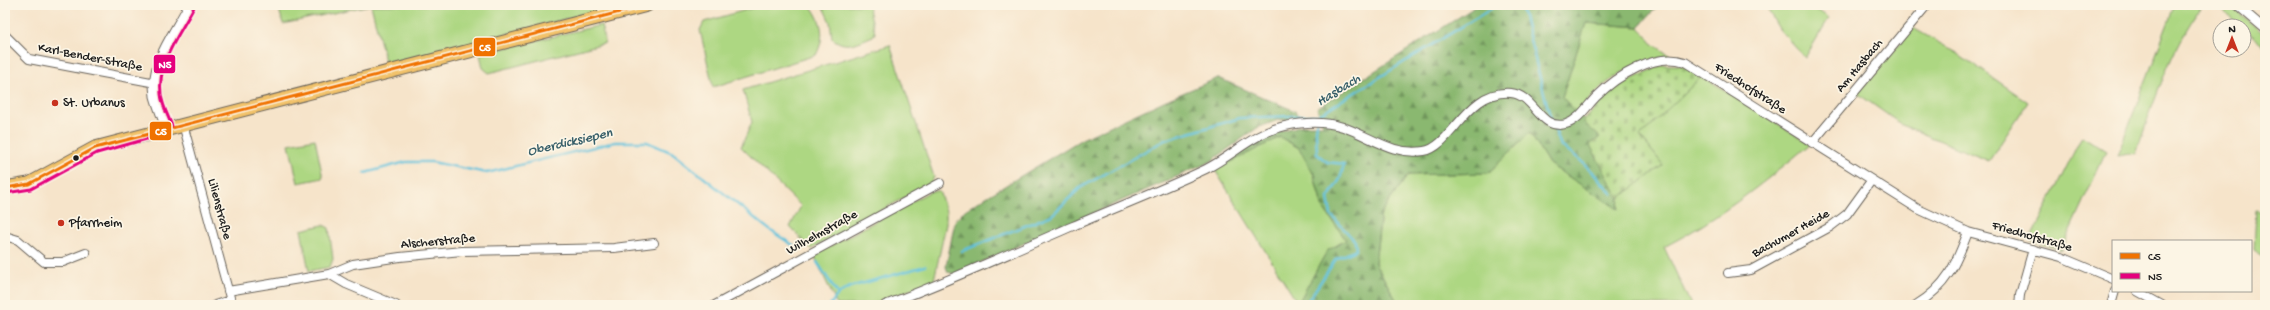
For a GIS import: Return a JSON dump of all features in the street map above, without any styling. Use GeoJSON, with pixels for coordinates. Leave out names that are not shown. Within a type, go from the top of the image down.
{"type":"FeatureCollection","features":[{"type":"Feature","properties":{"kind":"main road"},"geometry":{"type":"LineString","coordinates":[[5,188],[29,184],[95,148],[602,11],[648,5]]}},
{"type":"Feature","properties":{"kind":"street"},"geometry":{"type":"LineString","coordinates":[[167,128],[156,96],[156,83],[163,56],[190,5]]}},
{"type":"Feature","properties":{"kind":"street","name":"Am Hasbach"},"geometry":{"type":"LineString","coordinates":[[1812,143],[1927,5]]}},
{"type":"Feature","properties":{"kind":"street"},"geometry":{"type":"LineString","coordinates":[[2237,5],[2265,29]]}},
{"type":"Feature","properties":{"kind":"street","name":"Karl-Bender-Straße"},"geometry":{"type":"LineString","coordinates":[[5,35],[29,59],[156,83]]}},
{"type":"Feature","properties":{"kind":"street","name":"Friedhofstraße"},"geometry":{"type":"LineString","coordinates":[[885,305],[938,285],[1206,169],[1259,134],[1281,127],[1310,123],[1323,123],[1345,128],[1384,146],[1397,150],[1420,152],[1434,148],[1472,108],[1486,99],[1503,93],[1519,95],[1549,123],[1558,125],[1569,123],[1577,118],[1601,92],[1622,77],[1650,64],[1673,60],[1685,62],[1871,181],[1918,209],[1968,232],[2033,249],[2090,267],[2112,278]]}},
{"type":"Feature","properties":{"kind":"street","name":"Lilienstraße"},"geometry":{"type":"LineString","coordinates":[[183,124],[231,302]]}},
{"type":"Feature","properties":{"kind":"street","name":"Bachumer Heide"},"geometry":{"type":"LineString","coordinates":[[1728,273],[1751,270],[1830,227],[1847,214],[1871,181]]}},
{"type":"Feature","properties":{"kind":"street","name":"Wilhelmstraße"},"geometry":{"type":"LineString","coordinates":[[716,305],[940,183]]}},
{"type":"Feature","properties":{"kind":"street"},"geometry":{"type":"LineString","coordinates":[[1916,305],[1930,296],[1945,281],[1957,260],[1968,232]]}},
{"type":"Feature","properties":{"kind":"street"},"geometry":{"type":"LineString","coordinates":[[5,236],[18,240],[44,262],[63,262],[86,253]]}},
{"type":"Feature","properties":{"kind":"street","name":"Alscherstraße"},"geometry":{"type":"LineString","coordinates":[[228,291],[328,274],[358,264],[435,253],[478,250],[614,248],[654,243]]}},
{"type":"Feature","properties":{"kind":"street"},"geometry":{"type":"LineString","coordinates":[[2019,305],[2020,295],[2033,249]]}},
{"type":"Feature","properties":{"kind":"street"},"geometry":{"type":"LineString","coordinates":[[328,274],[346,284],[396,305]]}},
{"type":"Feature","properties":{"kind":"street"},"geometry":{"type":"LineString","coordinates":[[2111,305],[2115,292]]}},
{"type":"Feature","properties":{"kind":"street"},"geometry":{"type":"LineString","coordinates":[[2139,292],[2162,305]]}},
{"type":"Feature","properties":{"kind":"street"},"geometry":{"type":"LineString","coordinates":[[215,305],[231,302]]}},
{"type":"Feature","properties":{"kind":"green space"},"geometry":{"type":"Polygon","coordinates":[[[278,5],[370,5],[283,24],[278,5]]]}},
{"type":"Feature","properties":{"kind":"green space"},"geometry":{"type":"Polygon","coordinates":[[[371,5],[595,5],[596,11],[386,65],[371,5]]]}},
{"type":"Feature","properties":{"kind":"green space"},"geometry":{"type":"Polygon","coordinates":[[[763,5],[810,5],[820,23],[822,35],[816,55],[713,87],[700,30],[704,22],[763,5]]]}},
{"type":"Feature","properties":{"kind":"green space"},"geometry":{"type":"Polygon","coordinates":[[[822,5],[868,5],[875,33],[873,36],[852,44],[842,44],[837,42],[832,38],[830,22],[822,5]]]}},
{"type":"Feature","properties":{"kind":"green space"},"geometry":{"type":"Polygon","coordinates":[[[1478,5],[1658,5],[1639,27],[1586,23],[1562,97],[1600,137],[1590,145],[1619,198],[1618,209],[1549,164],[1530,133],[1488,173],[1408,175],[1381,213],[1375,263],[1399,305],[1297,305],[1327,251],[1346,240],[1322,206],[1314,175],[1299,148],[1280,137],[1215,170],[1263,136],[1303,125],[1323,125],[1317,108],[1478,5]]]}},
{"type":"Feature","properties":{"kind":"green space"},"geometry":{"type":"Polygon","coordinates":[[[1765,5],[1810,5],[1829,18],[1805,58],[1779,29],[1765,5]]]}},
{"type":"Feature","properties":{"kind":"green space"},"geometry":{"type":"Polygon","coordinates":[[[2175,5],[2203,5],[2181,39],[2172,58],[2156,96],[2136,153],[2117,156],[2175,5]]]}},
{"type":"Feature","properties":{"kind":"green space"},"geometry":{"type":"Polygon","coordinates":[[[2216,5],[2230,5],[2245,18],[2231,18],[2216,5]]]}},
{"type":"Feature","properties":{"kind":"green space"},"geometry":{"type":"Polygon","coordinates":[[[1586,23],[1639,27],[1652,43],[1670,56],[1629,68],[1606,83],[1577,114],[1562,97],[1586,23]]]}},
{"type":"Feature","properties":{"kind":"green space"},"geometry":{"type":"Polygon","coordinates":[[[2252,24],[2265,35],[2265,46],[2252,35],[2252,24]]]}},
{"type":"Feature","properties":{"kind":"green space"},"geometry":{"type":"Polygon","coordinates":[[[601,25],[605,43],[489,73],[483,68],[480,54],[601,25]]]}},
{"type":"Feature","properties":{"kind":"green space"},"geometry":{"type":"Polygon","coordinates":[[[1913,28],[1957,53],[2028,102],[1989,161],[1902,125],[1857,93],[1913,28]]]}},
{"type":"Feature","properties":{"kind":"green space"},"geometry":{"type":"Polygon","coordinates":[[[890,45],[934,177],[931,183],[811,249],[790,227],[801,206],[741,147],[752,122],[743,90],[890,45]]]}},
{"type":"Feature","properties":{"kind":"green space"},"geometry":{"type":"Polygon","coordinates":[[[1662,65],[1683,65],[1702,76],[1640,136],[1663,165],[1619,198],[1590,145],[1600,137],[1583,122],[1613,88],[1662,65]]]}},
{"type":"Feature","properties":{"kind":"green space"},"geometry":{"type":"Polygon","coordinates":[[[1702,76],[1810,144],[1740,200],[1703,225],[1664,247],[1691,305],[1399,305],[1375,263],[1381,213],[1408,175],[1488,173],[1530,133],[1549,164],[1618,208],[1619,198],[1663,165],[1640,136],[1702,76]]]}},
{"type":"Feature","properties":{"kind":"green space"},"geometry":{"type":"Polygon","coordinates":[[[1218,78],[1295,111],[1300,119],[1278,120],[1257,128],[1210,162],[954,274],[948,272],[946,267],[955,221],[965,210],[1082,139],[1218,78]]]}},
{"type":"Feature","properties":{"kind":"green space"},"geometry":{"type":"Polygon","coordinates":[[[2082,136],[2106,151],[2061,250],[2030,240],[2082,136]]]}},
{"type":"Feature","properties":{"kind":"green space"},"geometry":{"type":"Polygon","coordinates":[[[1280,137],[1299,148],[1314,175],[1322,206],[1346,240],[1327,251],[1298,304],[1215,170],[1280,137]]]}},
{"type":"Feature","properties":{"kind":"green space"},"geometry":{"type":"Polygon","coordinates":[[[315,139],[323,178],[298,183],[289,144],[315,139]]]}},
{"type":"Feature","properties":{"kind":"green space"},"geometry":{"type":"Polygon","coordinates":[[[931,191],[939,191],[946,211],[946,224],[934,280],[872,305],[837,305],[814,255],[931,191]]]}},
{"type":"Feature","properties":{"kind":"green space"},"geometry":{"type":"Polygon","coordinates":[[[2256,210],[2265,216],[2265,257],[2254,250],[2256,210]]]}},
{"type":"Feature","properties":{"kind":"green space"},"geometry":{"type":"Polygon","coordinates":[[[323,225],[329,228],[333,259],[330,267],[309,271],[301,230],[323,225]]]}},
{"type":"Feature","properties":{"kind":"waterway"},"geometry":{"type":"LineString","coordinates":[[962,251],[1052,215],[1080,188],[1165,140],[1240,118],[1318,115],[1497,5]]}},
{"type":"Feature","properties":{"kind":"waterway"},"geometry":{"type":"LineString","coordinates":[[1521,5],[1551,120]]}},
{"type":"Feature","properties":{"kind":"waterway","name":"Hasbach"},"geometry":{"type":"LineString","coordinates":[[1305,305],[1336,259],[1356,250],[1355,241],[1331,215],[1328,198],[1340,179],[1344,164],[1327,162],[1317,154],[1316,131],[1318,115]]}},
{"type":"Feature","properties":{"kind":"waterway"},"geometry":{"type":"LineString","coordinates":[[1554,127],[1561,146],[1576,156],[1612,194]]}},
{"type":"Feature","properties":{"kind":"waterway","name":"Oberdicksiepen"},"geometry":{"type":"LineString","coordinates":[[365,173],[406,162],[432,162],[487,173],[615,142],[647,142],[673,153],[771,231],[796,247]]}},
{"type":"Feature","properties":{"kind":"waterway","name":"Oberdicksiepen"},"geometry":{"type":"LineString","coordinates":[[817,262],[838,294]]}},
{"type":"Feature","properties":{"kind":"waterway"},"geometry":{"type":"LineString","coordinates":[[830,305],[838,294],[850,287],[925,266]]}},
{"type":"Feature","properties":{"kind":"transit line","name":"C5"},"geometry":{"type":"LineString","coordinates":[[5,188],[29,184],[95,148],[647,5]]}},
{"type":"Feature","properties":{"kind":"transit line","name":"N5"},"geometry":{"type":"LineString","coordinates":[[172,126],[165,110],[161,94],[162,71],[176,38],[194,7]]}},
{"type":"Feature","properties":{"kind":"transit line","name":"N5"},"geometry":{"type":"LineString","coordinates":[[6,193],[31,189],[97,153],[168,133]]}},
{"type":"Feature","properties":{"kind":"place","name":"St. Urbanus"},"geometry":{"type":"Point","coordinates":[55,103]}},
{"type":"Feature","properties":{"kind":"place","name":"Pfarrheim"},"geometry":{"type":"Point","coordinates":[61,223]}}]}
